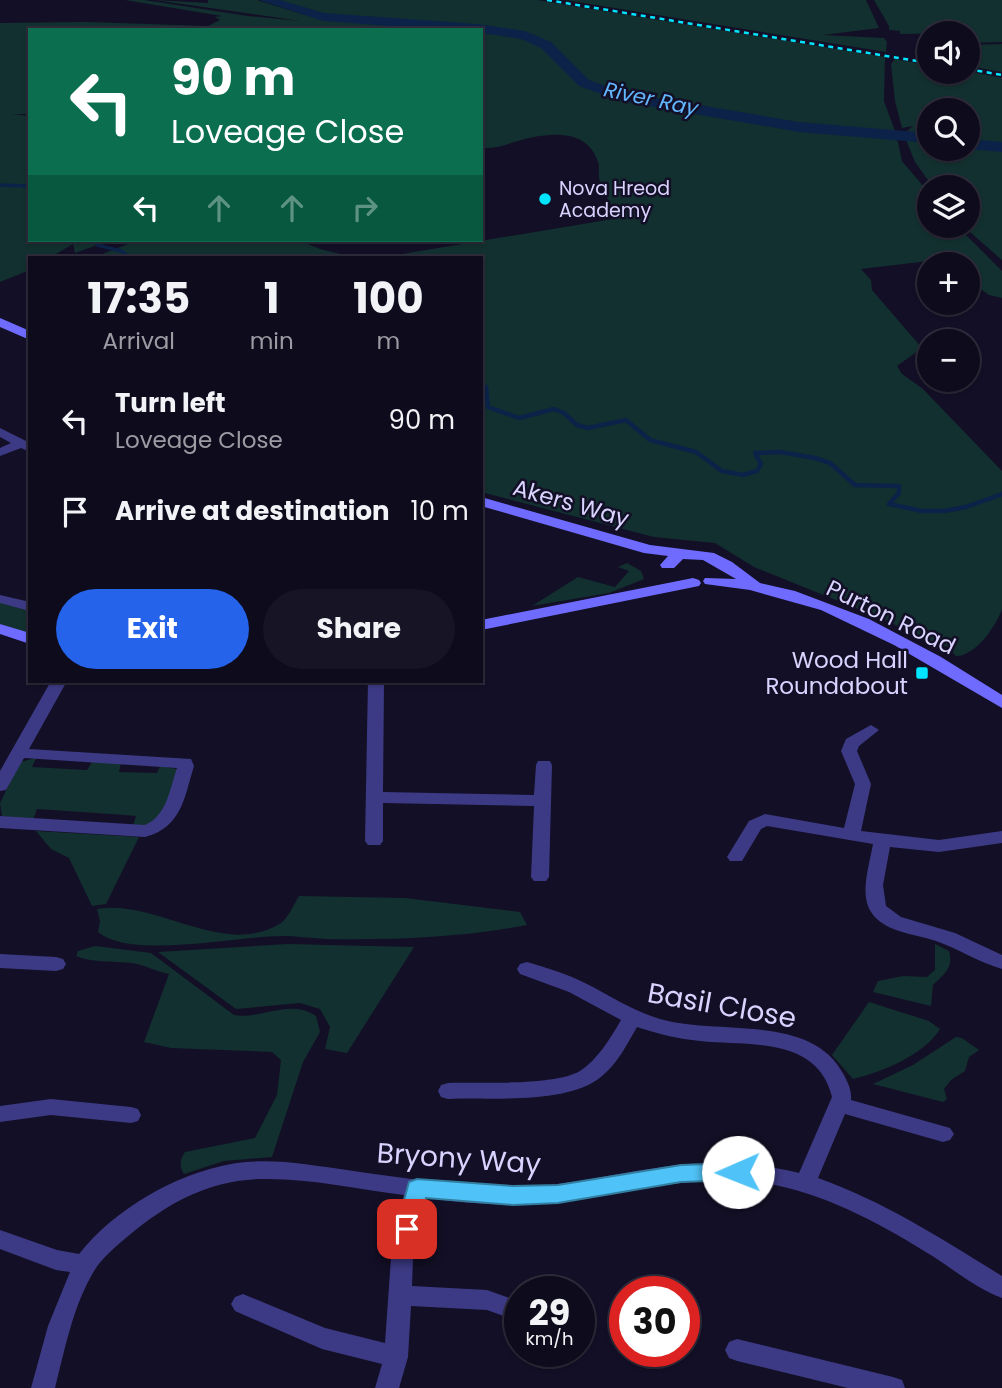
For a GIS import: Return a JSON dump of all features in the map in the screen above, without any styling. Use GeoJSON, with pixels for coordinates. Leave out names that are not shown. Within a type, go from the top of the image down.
{"type":"FeatureCollection","features":[{"type":"Feature","properties":{"kind":"main road"},"geometry":{"type":"LineString","coordinates":[[0,321],[28,335]]}},
{"type":"Feature","properties":{"kind":"main road","name":"Akers Way"},"geometry":{"type":"LineString","coordinates":[[483,502],[649,550],[705,554],[724,565]]}},
{"type":"Feature","properties":{"kind":"main road","name":"Akers Way"},"geometry":{"type":"LineString","coordinates":[[649,550],[676,577],[693,583]]}},
{"type":"Feature","properties":{"kind":"main road"},"geometry":{"type":"LineString","coordinates":[[646,593],[668,568],[672,559],[686,553]]}},
{"type":"Feature","properties":{"kind":"main road"},"geometry":{"type":"LineString","coordinates":[[711,581],[723,574],[724,565]]}},
{"type":"Feature","properties":{"kind":"main road","name":"Purton Road"},"geometry":{"type":"LineString","coordinates":[[724,565],[755,585]]}},
{"type":"Feature","properties":{"kind":"main road","name":"Purton Road"},"geometry":{"type":"LineString","coordinates":[[693,583],[711,581],[755,585],[829,609],[880,632],[943,666],[1002,703]]}},
{"type":"Feature","properties":{"kind":"main road"},"geometry":{"type":"LineString","coordinates":[[483,625],[693,583]]}},
{"type":"Feature","properties":{"kind":"main road"},"geometry":{"type":"LineString","coordinates":[[0,629],[28,638]]}},
{"type":"Feature","properties":{"kind":"street"},"geometry":{"type":"LineString","coordinates":[[0,432],[25,446]]}},
{"type":"Feature","properties":{"kind":"street"},"geometry":{"type":"LineString","coordinates":[[0,452],[25,446]]}},
{"type":"Feature","properties":{"kind":"street"},"geometry":{"type":"LineString","coordinates":[[0,599],[28,606]]}},
{"type":"Feature","properties":{"kind":"street"},"geometry":{"type":"LineString","coordinates":[[1,781],[58,683]]}},
{"type":"Feature","properties":{"kind":"street"},"geometry":{"type":"LineString","coordinates":[[374,841],[377,797],[376,683]]}},
{"type":"Feature","properties":{"kind":"street"},"geometry":{"type":"LineString","coordinates":[[851,834],[863,784],[850,758],[850,746],[871,730]]}},
{"type":"Feature","properties":{"kind":"street"},"geometry":{"type":"LineString","coordinates":[[0,822],[156,829],[167,820],[186,766],[185,763],[17,753]]}},
{"type":"Feature","properties":{"kind":"street"},"geometry":{"type":"LineString","coordinates":[[540,877],[544,765]]}},
{"type":"Feature","properties":{"kind":"street"},"geometry":{"type":"LineString","coordinates":[[377,797],[541,801]]}},
{"type":"Feature","properties":{"kind":"street"},"geometry":{"type":"LineString","coordinates":[[736,857],[755,825],[765,820],[882,840],[939,846],[1002,837]]}},
{"type":"Feature","properties":{"kind":"street"},"geometry":{"type":"LineString","coordinates":[[882,840],[874,898],[882,913],[900,924],[947,937],[975,954],[1002,962]]}},
{"type":"Feature","properties":{"kind":"street"},"geometry":{"type":"LineString","coordinates":[[0,961],[56,964]]}},
{"type":"Feature","properties":{"kind":"street","name":"Basil Close"},"geometry":{"type":"LineString","coordinates":[[527,969],[580,989],[632,1019],[689,1034],[783,1040],[797,1044],[818,1056],[833,1073],[841,1088],[841,1105]]}},
{"type":"Feature","properties":{"kind":"street"},"geometry":{"type":"LineString","coordinates":[[448,1091],[579,1081],[613,1051],[632,1019]]}},
{"type":"Feature","properties":{"kind":"street"},"geometry":{"type":"LineString","coordinates":[[806,1182],[841,1105],[943,1134]]}},
{"type":"Feature","properties":{"kind":"street"},"geometry":{"type":"LineString","coordinates":[[0,1114],[51,1107],[131,1115]]}},
{"type":"Feature","properties":{"kind":"street","name":"Bryony Way"},"geometry":{"type":"LineString","coordinates":[[43,1388],[85,1265],[102,1245],[152,1204],[192,1184],[250,1170],[513,1196],[558,1194],[681,1174],[764,1174],[806,1182],[860,1202],[1002,1288]]}},
{"type":"Feature","properties":{"kind":"street"},"geometry":{"type":"LineString","coordinates":[[387,1388],[396,1357],[404,1248],[417,1188]]}},
{"type":"Feature","properties":{"kind":"street"},"geometry":{"type":"LineString","coordinates":[[0,1239],[56,1260],[85,1265]]}},
{"type":"Feature","properties":{"kind":"street"},"geometry":{"type":"LineString","coordinates":[[400,1294],[487,1300],[504,1306]]}},
{"type":"Feature","properties":{"kind":"street"},"geometry":{"type":"LineString","coordinates":[[243,1304],[322,1338],[396,1357]]}},
{"type":"Feature","properties":{"kind":"street"},"geometry":{"type":"LineString","coordinates":[[737,1350],[893,1388]]}},
{"type":"Feature","properties":{"kind":"green space"},"geometry":{"type":"Polygon","coordinates":[[[125,0],[144,0],[301,21],[154,0],[208,3],[208,0],[257,0],[305,15],[453,28],[28,28],[28,114],[12,114],[28,116],[28,242],[105,242],[75,253],[73,244],[53,256],[28,256],[28,271],[0,282],[0,23],[86,22],[208,26],[220,20],[215,17],[222,16],[125,0]]]}},
{"type":"Feature","properties":{"kind":"green space"},"geometry":{"type":"Polygon","coordinates":[[[270,0],[537,0],[885,57],[884,101],[896,134],[800,126],[611,91],[589,80],[539,39],[515,31],[361,16],[324,16],[270,0]]]}},
{"type":"Feature","properties":{"kind":"green space"},"geometry":{"type":"Polygon","coordinates":[[[565,0],[866,0],[879,28],[823,35],[884,38],[887,42],[886,52],[565,0]]]}},
{"type":"Feature","properties":{"kind":"green space"},"geometry":{"type":"Polygon","coordinates":[[[874,0],[1002,0],[1002,42],[980,43],[980,21],[917,21],[917,34],[900,34],[900,31],[889,30],[874,0]]]}},
{"type":"Feature","properties":{"kind":"green space"},"geometry":{"type":"Polygon","coordinates":[[[483,31],[513,36],[535,44],[592,89],[625,100],[796,127],[893,135],[898,142],[902,161],[917,179],[917,238],[969,238],[1002,271],[1002,298],[989,295],[980,289],[980,252],[917,252],[917,262],[861,269],[871,280],[872,290],[917,342],[917,352],[897,366],[902,374],[917,385],[917,392],[926,392],[1002,471],[1002,609],[995,624],[978,646],[956,656],[946,646],[934,647],[888,621],[754,567],[715,543],[654,537],[483,493],[483,256],[390,256],[619,218],[602,188],[599,164],[588,145],[563,135],[527,138],[483,148],[483,31]]]}},
{"type":"Feature","properties":{"kind":"green space"},"geometry":{"type":"Polygon","coordinates":[[[1002,44],[1002,72],[980,68],[980,45],[1002,44]]]}},
{"type":"Feature","properties":{"kind":"green space"},"geometry":{"type":"Polygon","coordinates":[[[895,59],[917,63],[917,84],[980,84],[980,73],[1002,78],[1002,146],[980,143],[980,98],[917,98],[917,133],[907,131],[913,126],[902,128],[895,101],[891,64],[895,59]]]}},
{"type":"Feature","properties":{"kind":"green space"},"geometry":{"type":"Polygon","coordinates":[[[905,137],[917,138],[917,161],[980,161],[980,147],[1002,149],[1002,260],[977,238],[980,238],[980,175],[924,175],[915,162],[905,137]]]}},
{"type":"Feature","properties":{"kind":"green space"},"geometry":{"type":"Polygon","coordinates":[[[133,242],[302,242],[350,256],[98,256],[133,242]]]}},
{"type":"Feature","properties":{"kind":"green space"},"geometry":{"type":"Polygon","coordinates":[[[627,563],[641,571],[644,579],[609,593],[532,606],[578,577],[615,587],[629,571],[618,567],[627,563]]]}},
{"type":"Feature","properties":{"kind":"green space"},"geometry":{"type":"Polygon","coordinates":[[[0,602],[28,609],[28,633],[0,624],[0,602]]]}},
{"type":"Feature","properties":{"kind":"green space"},"geometry":{"type":"Polygon","coordinates":[[[36,758],[32,767],[87,770],[92,762],[121,763],[119,772],[157,773],[160,766],[177,769],[177,775],[163,816],[152,827],[133,826],[136,816],[125,815],[37,809],[33,820],[2,816],[0,803],[20,762],[36,758]]]}},
{"type":"Feature","properties":{"kind":"green space"},"geometry":{"type":"Polygon","coordinates":[[[36,831],[139,837],[106,904],[92,906],[69,858],[51,849],[36,831]]]}},
{"type":"Feature","properties":{"kind":"green space"},"geometry":{"type":"Polygon","coordinates":[[[299,896],[405,898],[520,912],[527,925],[426,937],[325,939],[282,936],[160,946],[114,940],[98,932],[100,921],[97,909],[120,908],[213,932],[236,935],[259,932],[284,921],[299,896]]]}},
{"type":"Feature","properties":{"kind":"green space"},"geometry":{"type":"Polygon","coordinates":[[[288,944],[414,947],[347,1053],[325,1049],[330,1027],[320,1009],[300,1003],[236,1009],[158,952],[288,944]]]}},
{"type":"Feature","properties":{"kind":"green space"},"geometry":{"type":"Polygon","coordinates":[[[935,944],[949,951],[950,962],[947,970],[933,985],[931,1006],[873,992],[878,981],[903,976],[927,977],[935,970],[935,944]]]}},
{"type":"Feature","properties":{"kind":"green space"},"geometry":{"type":"Polygon","coordinates":[[[95,946],[151,953],[234,1015],[296,1009],[316,1016],[320,1032],[303,1062],[272,1157],[224,1161],[184,1174],[181,1163],[185,1152],[255,1138],[277,1095],[281,1060],[272,1052],[171,1048],[144,1042],[169,974],[137,964],[90,960],[76,956],[78,951],[95,946]]]}},
{"type":"Feature","properties":{"kind":"green space"},"geometry":{"type":"Polygon","coordinates":[[[869,1002],[929,1021],[940,1029],[924,1047],[901,1061],[853,1079],[832,1055],[869,1002]]]}},
{"type":"Feature","properties":{"kind":"green space"},"geometry":{"type":"Polygon","coordinates":[[[956,1037],[979,1050],[969,1057],[965,1071],[951,1080],[944,1089],[947,1099],[943,1102],[873,1084],[913,1065],[956,1037]]]}},
{"type":"Feature","properties":{"kind":"waterway","name":"River Ray"},"geometry":{"type":"LineString","coordinates":[[266,0],[323,17],[477,28]]}},
{"type":"Feature","properties":{"kind":"waterway","name":"River Ray"},"geometry":{"type":"LineString","coordinates":[[483,29],[525,35],[546,45],[584,83],[620,96],[799,127],[917,137]]}},
{"type":"Feature","properties":{"kind":"waterway","name":"River Ray"},"geometry":{"type":"LineString","coordinates":[[980,145],[1002,147]]}},
{"type":"Feature","properties":{"kind":"waterway"},"geometry":{"type":"LineString","coordinates":[[0,185],[28,186]]}},
{"type":"Feature","properties":{"kind":"waterway"},"geometry":{"type":"LineString","coordinates":[[103,242],[97,245],[121,251],[128,256]]}},
{"type":"Feature","properties":{"kind":"waterway"},"geometry":{"type":"LineString","coordinates":[[483,386],[486,387],[488,407],[519,418],[554,409],[564,413],[577,425],[588,428],[626,420],[650,440],[696,452],[722,471],[743,475],[757,471],[761,464],[755,453],[780,452],[830,463],[855,485],[899,486],[899,493],[889,504],[922,511],[966,507],[1002,494]]}},
{"type":"Feature","properties":{"kind":"railway"},"geometry":{"type":"LineString","coordinates":[[547,0],[917,61]]}},
{"type":"Feature","properties":{"kind":"railway"},"geometry":{"type":"LineString","coordinates":[[980,71],[1002,75]]}},
{"type":"Feature","properties":{"kind":"place","name":"Nova Hreod Academy"},"geometry":{"type":"Point","coordinates":[545,199]}},
{"type":"Feature","properties":{"kind":"place","name":"Wood Hall Roundabout"},"geometry":{"type":"Point","coordinates":[922,673]}},
{"type":"Feature","properties":{"kind":"route"},"geometry":{"type":"LineString","coordinates":[[407,1229],[417,1188],[513,1196],[558,1194],[681,1174],[738,1172]]}}]}
